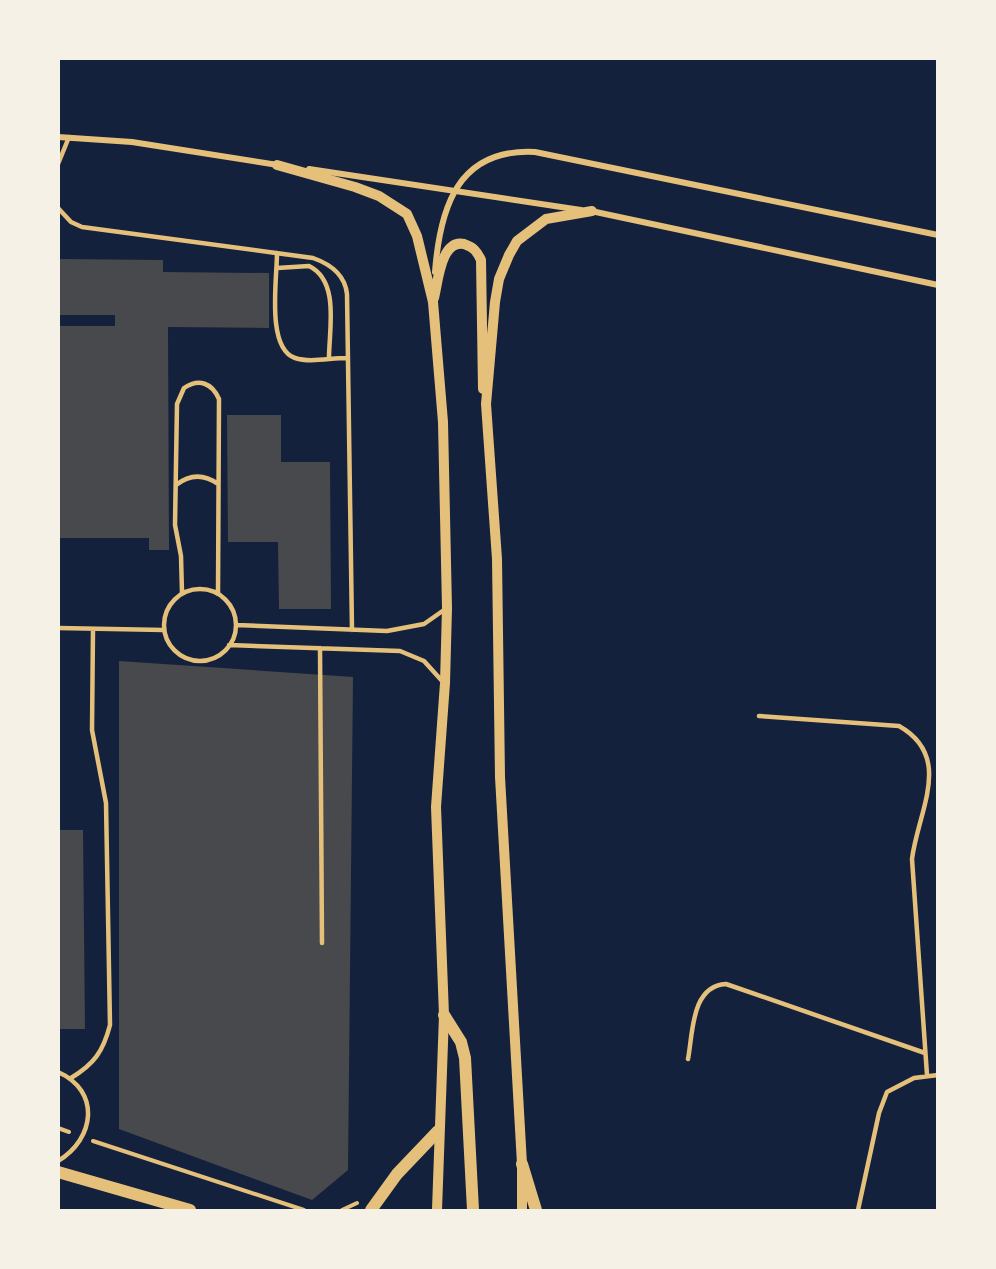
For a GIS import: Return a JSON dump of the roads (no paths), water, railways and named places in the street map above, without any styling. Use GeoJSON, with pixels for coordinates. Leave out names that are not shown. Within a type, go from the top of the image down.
{"type":"FeatureCollection","features":[{"type":"Feature","properties":{"kind":"main road"},"geometry":{"type":"LineString","coordinates":[[444,1015],[461,1042],[465,1058],[473,1210]]}},
{"type":"Feature","properties":{"kind":"main road"},"geometry":{"type":"LineString","coordinates":[[371,1210],[397,1174],[438,1131]]}},
{"type":"Feature","properties":{"kind":"main road"},"geometry":{"type":"LineString","coordinates":[[522,1164],[536,1210]]}},
{"type":"Feature","properties":{"kind":"main road"},"geometry":{"type":"LineString","coordinates":[[58,1172],[190,1210]]}},
{"type":"Feature","properties":{"kind":"street"},"geometry":{"type":"LineString","coordinates":[[58,137],[132,142],[592,211],[938,285]]}},
{"type":"Feature","properties":{"kind":"street"},"geometry":{"type":"LineString","coordinates":[[433,302],[439,234],[455,189],[469,172],[483,161],[515,151],[535,152],[938,235]]}},
{"type":"Feature","properties":{"kind":"street"},"geometry":{"type":"LineString","coordinates":[[277,165],[356,187],[386,200],[407,214],[417,236],[433,302],[443,422],[447,608],[445,683],[436,807],[444,1015],[438,1131],[437,1210]]}},
{"type":"Feature","properties":{"kind":"street"},"geometry":{"type":"LineString","coordinates":[[486,404],[495,302],[499,279],[509,255],[517,241],[546,219],[592,211]]}},
{"type":"Feature","properties":{"kind":"street"},"geometry":{"type":"LineString","coordinates":[[433,302],[444,257],[451,246],[460,243],[472,247],[481,260],[481,375],[486,404],[497,560],[500,777],[522,1164],[522,1210]]}},
{"type":"Feature","properties":{"kind":"lane"},"geometry":{"type":"LineString","coordinates":[[58,164],[69,137]]}},
{"type":"Feature","properties":{"kind":"lane"},"geometry":{"type":"LineString","coordinates":[[58,208],[71,222],[82,227],[303,256],[322,261],[344,280],[347,294],[346,358],[352,630]]}},
{"type":"Feature","properties":{"kind":"lane"},"geometry":{"type":"LineString","coordinates":[[277,253],[276,332],[279,345],[294,358],[346,358]]}},
{"type":"Feature","properties":{"kind":"lane"},"geometry":{"type":"LineString","coordinates":[[277,268],[309,266],[326,281],[329,296],[329,358]]}},
{"type":"Feature","properties":{"kind":"lane"},"geometry":{"type":"LineString","coordinates":[[182,593],[181,556],[175,525],[179,395],[192,383],[200,382],[209,385],[219,399],[218,594]]}},
{"type":"Feature","properties":{"kind":"lane"},"geometry":{"type":"LineString","coordinates":[[176,485],[197,476],[218,484]]}},
{"type":"Feature","properties":{"kind":"lane"},"geometry":{"type":"LineString","coordinates":[[194,589],[206,589],[218,594],[228,602],[236,625],[229,645],[215,657],[197,661],[175,651],[164,630],[165,615],[171,603],[182,593],[194,589]]}},
{"type":"Feature","properties":{"kind":"lane"},"geometry":{"type":"LineString","coordinates":[[236,625],[387,631],[424,624],[447,608]]}},
{"type":"Feature","properties":{"kind":"lane"},"geometry":{"type":"LineString","coordinates":[[58,628],[164,630]]}},
{"type":"Feature","properties":{"kind":"lane"},"geometry":{"type":"LineString","coordinates":[[71,1078],[87,1068],[99,1056],[110,1025],[106,803],[92,730],[93,629]]}},
{"type":"Feature","properties":{"kind":"lane"},"geometry":{"type":"LineString","coordinates":[[229,645],[400,651],[424,661],[445,683]]}},
{"type":"Feature","properties":{"kind":"lane"},"geometry":{"type":"LineString","coordinates":[[320,648],[322,943]]}},
{"type":"Feature","properties":{"kind":"lane"},"geometry":{"type":"LineString","coordinates":[[759,716],[899,726],[915,735],[924,748],[930,778],[928,798],[915,836],[912,859],[927,1076]]}},
{"type":"Feature","properties":{"kind":"lane"},"geometry":{"type":"LineString","coordinates":[[688,1059],[701,997],[712,987],[726,984],[925,1053]]}},
{"type":"Feature","properties":{"kind":"lane"},"geometry":{"type":"LineString","coordinates":[[58,1072],[71,1078],[82,1090],[87,1105],[88,1122],[83,1137],[74,1151],[58,1161]]}},
{"type":"Feature","properties":{"kind":"lane"},"geometry":{"type":"LineString","coordinates":[[858,1210],[879,1113],[887,1092],[900,1084],[938,1075]]}}]}
